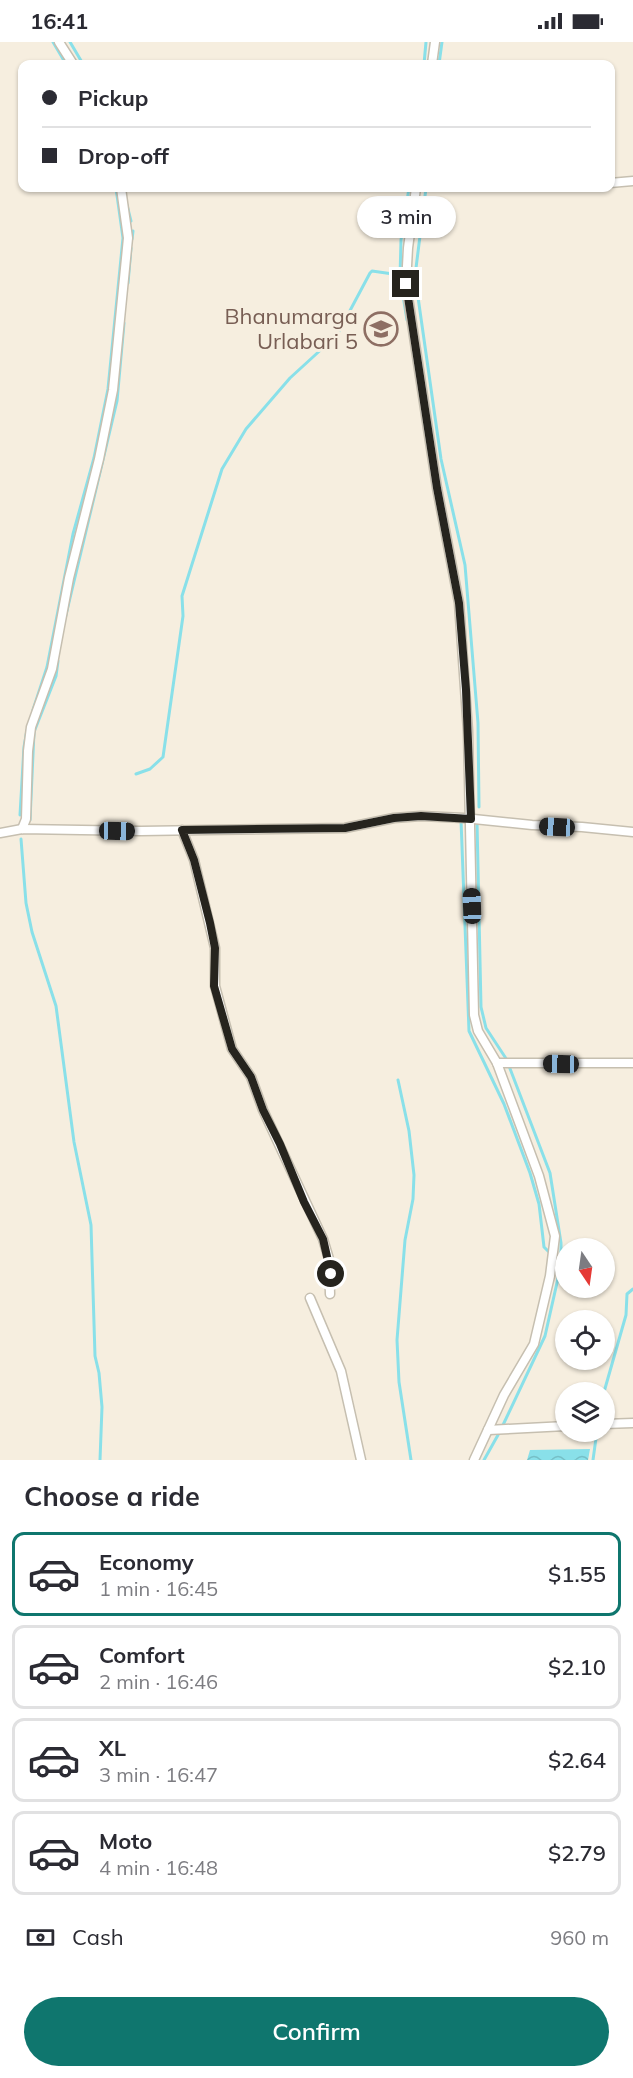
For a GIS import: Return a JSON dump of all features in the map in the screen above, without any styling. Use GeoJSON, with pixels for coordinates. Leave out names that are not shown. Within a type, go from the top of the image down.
{"type":"FeatureCollection","features":[{"type":"Feature","properties":{"kind":"street"},"geometry":{"type":"LineString","coordinates":[[59,42],[71,60]]}},
{"type":"Feature","properties":{"kind":"street"},"geometry":{"type":"LineString","coordinates":[[433,60],[435,42]]}},
{"type":"Feature","properties":{"kind":"street"},"geometry":{"type":"LineString","coordinates":[[615,183],[633,181]]}},
{"type":"Feature","properties":{"kind":"street"},"geometry":{"type":"LineString","coordinates":[[22,829],[27,819],[28,751],[31,727],[52,669],[69,578],[99,459],[113,390],[128,238],[122,192]]}},
{"type":"Feature","properties":{"kind":"street"},"geometry":{"type":"LineString","coordinates":[[415,192],[406,284],[437,488],[459,603],[466,690],[471,819],[474,1015],[478,1031],[497,1063],[539,1176],[555,1236],[552,1267],[534,1344],[504,1395],[474,1460]]}},
{"type":"Feature","properties":{"kind":"street"},"geometry":{"type":"LineString","coordinates":[[0,833],[22,829],[141,831],[345,828],[394,818],[421,816],[633,832]]}},
{"type":"Feature","properties":{"kind":"street"},"geometry":{"type":"LineString","coordinates":[[182,830],[194,860],[214,942],[216,957],[214,986],[232,1049],[251,1077],[263,1110],[323,1239],[329,1259],[330,1294]]}},
{"type":"Feature","properties":{"kind":"street"},"geometry":{"type":"LineString","coordinates":[[497,1063],[633,1064]]}},
{"type":"Feature","properties":{"kind":"street"},"geometry":{"type":"LineString","coordinates":[[310,1298],[343,1377],[361,1460]]}},
{"type":"Feature","properties":{"kind":"street"},"geometry":{"type":"LineString","coordinates":[[615,1424],[633,1423]]}},
{"type":"Feature","properties":{"kind":"street"},"geometry":{"type":"LineString","coordinates":[[488,1430],[555,1427]]}},
{"type":"Feature","properties":{"kind":"water"},"geometry":{"type":"Polygon","coordinates":[[[590,1449],[588,1460],[527,1460],[530,1450],[590,1449]]]}},
{"type":"Feature","properties":{"kind":"waterway"},"geometry":{"type":"LineString","coordinates":[[53,42],[64,60]]}},
{"type":"Feature","properties":{"kind":"waterway"},"geometry":{"type":"LineString","coordinates":[[70,42],[81,60]]}},
{"type":"Feature","properties":{"kind":"waterway"},"geometry":{"type":"LineString","coordinates":[[424,60],[426,42]]}},
{"type":"Feature","properties":{"kind":"waterway"},"geometry":{"type":"LineString","coordinates":[[440,60],[442,42]]}},
{"type":"Feature","properties":{"kind":"waterway"},"geometry":{"type":"LineString","coordinates":[[33,710],[47,667],[73,534],[94,458],[108,389],[123,238],[117,192]]}},
{"type":"Feature","properties":{"kind":"waterway"},"geometry":{"type":"LineString","coordinates":[[407,320],[400,277],[401,240],[408,192]]}},
{"type":"Feature","properties":{"kind":"waterway"},"geometry":{"type":"LineString","coordinates":[[426,192],[415,276],[441,459],[465,565],[478,723],[479,807]]}},
{"type":"Feature","properties":{"kind":"waterway"},"geometry":{"type":"LineString","coordinates":[[127,205],[131,221]]}},
{"type":"Feature","properties":{"kind":"waterway"},"geometry":{"type":"LineString","coordinates":[[132,239],[133,231]]}},
{"type":"Feature","properties":{"kind":"waterway"},"geometry":{"type":"LineString","coordinates":[[128,283],[131,248]]}},
{"type":"Feature","properties":{"kind":"waterway"},"geometry":{"type":"LineString","coordinates":[[136,774],[150,769],[163,757],[183,616],[182,596],[222,469],[246,429],[290,378],[337,335],[370,273],[372,271],[400,275]]}},
{"type":"Feature","properties":{"kind":"waterway"},"geometry":{"type":"LineString","coordinates":[[65,619],[117,401],[124,323]]}},
{"type":"Feature","properties":{"kind":"waterway"},"geometry":{"type":"LineString","coordinates":[[30,820],[34,732],[56,676],[58,661]]}},
{"type":"Feature","properties":{"kind":"waterway"},"geometry":{"type":"LineString","coordinates":[[20,815],[27,730]]}},
{"type":"Feature","properties":{"kind":"waterway"},"geometry":{"type":"LineString","coordinates":[[461,820],[469,1031],[504,1104],[530,1173],[539,1204],[544,1247],[550,1253]]}},
{"type":"Feature","properties":{"kind":"waterway"},"geometry":{"type":"LineString","coordinates":[[477,822],[481,1007],[486,1028],[507,1060]]}},
{"type":"Feature","properties":{"kind":"waterway"},"geometry":{"type":"LineString","coordinates":[[21,839],[26,903],[32,932],[56,1006],[74,1142],[91,1225],[95,1356],[102,1407],[100,1460]]}},
{"type":"Feature","properties":{"kind":"waterway"},"geometry":{"type":"LineString","coordinates":[[503,1425],[545,1336],[561,1265],[561,1243],[550,1173],[509,1066]]}},
{"type":"Feature","properties":{"kind":"waterway"},"geometry":{"type":"LineString","coordinates":[[398,1080],[409,1131],[414,1175],[413,1199],[405,1240],[397,1340],[399,1382],[411,1460]]}},
{"type":"Feature","properties":{"kind":"waterway"},"geometry":{"type":"LineString","coordinates":[[607,1382],[626,1315],[627,1294],[633,1289]]}},
{"type":"Feature","properties":{"kind":"waterway"},"geometry":{"type":"LineString","coordinates":[[484,1460],[498,1435]]}},
{"type":"Feature","properties":{"kind":"waterway"},"geometry":{"type":"LineString","coordinates":[[593,1460],[595,1442]]}},
{"type":"Feature","properties":{"kind":"place","name":"Bhanumarga Urlabari 5"},"geometry":{"type":"Point","coordinates":[381,329]}},
{"type":"Feature","properties":{"kind":"route"},"geometry":{"type":"LineString","coordinates":[[331,1274],[323,1239],[263,1110],[251,1077],[232,1049],[214,986],[216,957],[210,923],[194,860],[182,830],[345,828],[394,818],[421,816],[471,819],[466,690],[459,603],[437,488],[406,284]]}}]}
